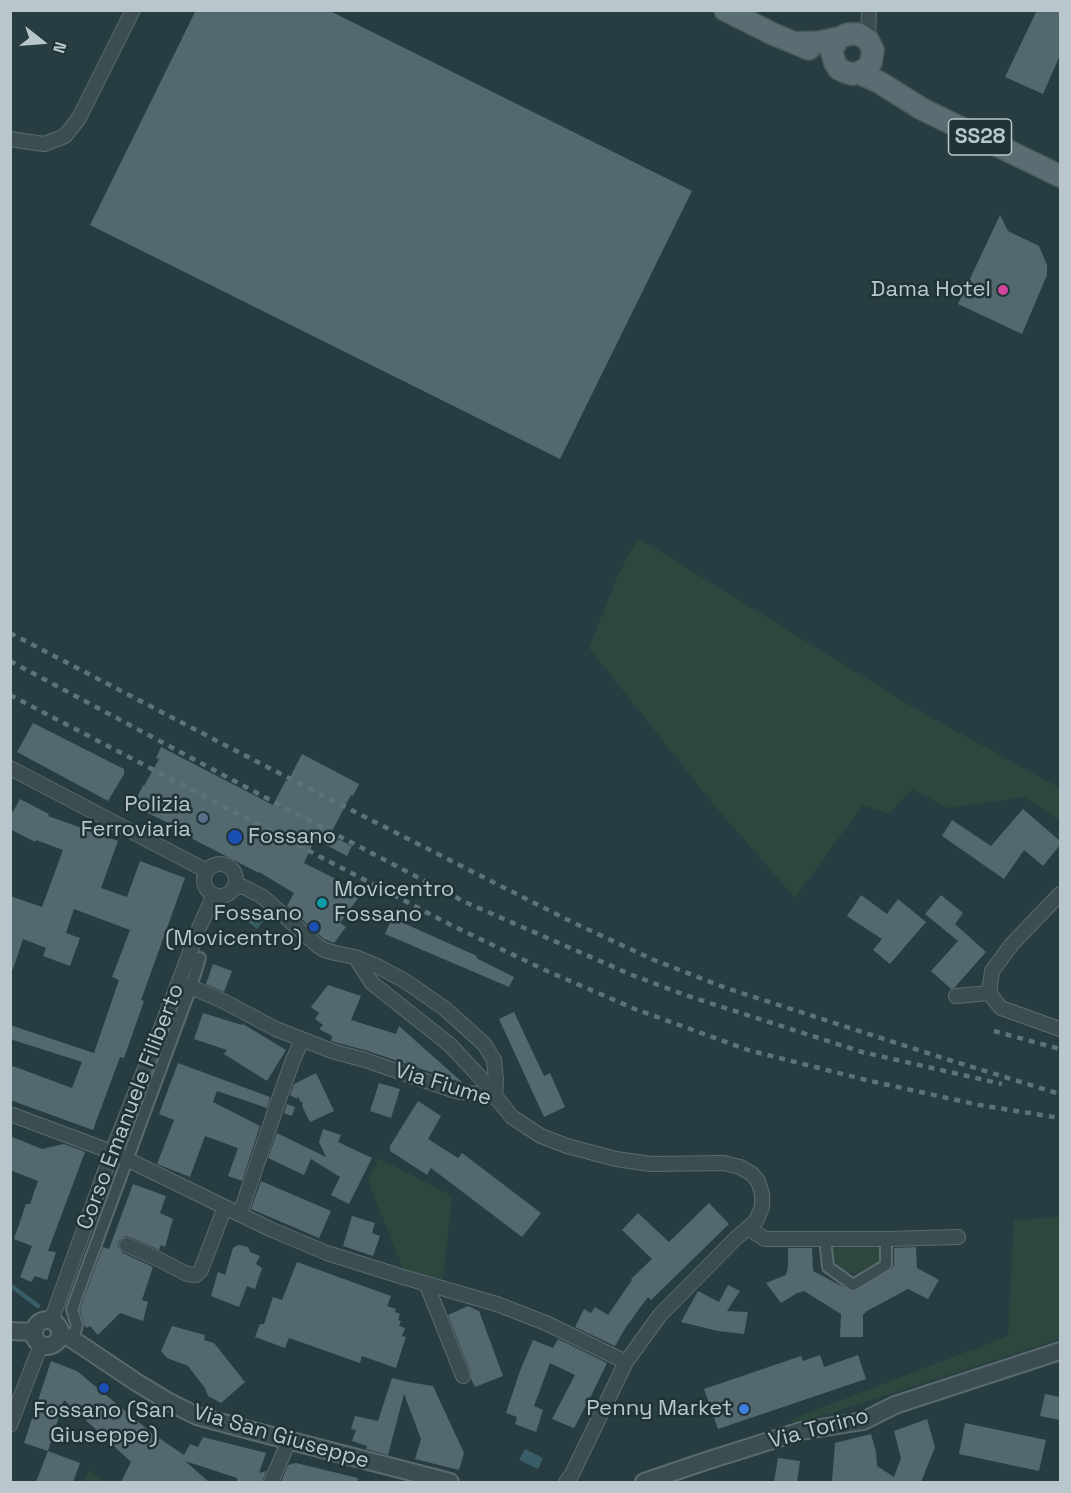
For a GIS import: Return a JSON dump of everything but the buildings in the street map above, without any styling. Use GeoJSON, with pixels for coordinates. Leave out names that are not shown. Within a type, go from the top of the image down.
{"type":"FeatureCollection","features":[{"type":"Feature","properties":{"kind":"main road","name":"SS28"},"geometry":{"type":"LineString","coordinates":[[724,10],[772,34],[796,42],[835,63],[839,69],[852,74],[858,73],[901,95],[922,109],[1060,176]]}},
{"type":"Feature","properties":{"kind":"main road","name":"SS28"},"geometry":{"type":"LineString","coordinates":[[796,42],[857,42],[901,95]]}},
{"type":"Feature","properties":{"kind":"main road"},"geometry":{"type":"LineString","coordinates":[[835,63],[833,47],[857,42],[868,67],[858,73]]}},
{"type":"Feature","properties":{"kind":"street"},"geometry":{"type":"LineString","coordinates":[[10,139],[44,144],[64,136],[79,118],[133,10]]}},
{"type":"Feature","properties":{"kind":"street"},"geometry":{"type":"LineString","coordinates":[[857,42],[868,10]]}},
{"type":"Feature","properties":{"kind":"street"},"geometry":{"type":"LineString","coordinates":[[857,42],[868,10]]}},
{"type":"Feature","properties":{"kind":"street"},"geometry":{"type":"LineString","coordinates":[[10,768],[207,871]]}},
{"type":"Feature","properties":{"kind":"street"},"geometry":{"type":"LineString","coordinates":[[215,864],[226,864],[231,867],[236,877],[234,887],[232,891],[223,896],[214,895],[207,889],[204,875],[215,864]]}},
{"type":"Feature","properties":{"kind":"street"},"geometry":{"type":"LineString","coordinates":[[234,887],[243,887],[263,897],[318,946],[335,953],[355,957],[405,981],[444,1008],[484,1044],[494,1060],[495,1097]]}},
{"type":"Feature","properties":{"kind":"street"},"geometry":{"type":"LineString","coordinates":[[1060,894],[1012,944],[992,971],[989,993],[1001,1008],[1060,1029]]}},
{"type":"Feature","properties":{"kind":"street","name":"Corso Emanuele Filiberto"},"geometry":{"type":"LineString","coordinates":[[61,1331],[77,1326],[72,1309],[128,1159],[184,986],[199,928],[214,895]]}},
{"type":"Feature","properties":{"kind":"street"},"geometry":{"type":"LineString","coordinates":[[355,957],[372,983],[450,1045],[495,1097]]}},
{"type":"Feature","properties":{"kind":"street","name":"Corso Emanuele Filiberto"},"geometry":{"type":"LineString","coordinates":[[61,1331],[112,1152],[184,986],[200,958]]}},
{"type":"Feature","properties":{"kind":"street","name":"Via Fiume"},"geometry":{"type":"LineString","coordinates":[[184,986],[223,1001],[276,1029],[332,1051],[365,1060],[455,1092],[495,1097],[512,1117],[541,1136],[567,1146],[616,1159],[651,1164],[724,1163],[740,1167],[752,1174],[758,1181],[762,1194],[762,1207],[756,1221],[660,1315],[626,1362],[568,1481]]}},
{"type":"Feature","properties":{"kind":"street"},"geometry":{"type":"LineString","coordinates":[[956,996],[989,993]]}},
{"type":"Feature","properties":{"kind":"street"},"geometry":{"type":"LineString","coordinates":[[240,1214],[280,1095],[302,1040]]}},
{"type":"Feature","properties":{"kind":"street"},"geometry":{"type":"LineString","coordinates":[[10,1114],[128,1159],[270,1229],[327,1253],[497,1304],[548,1324],[626,1362]]}},
{"type":"Feature","properties":{"kind":"street"},"geometry":{"type":"LineString","coordinates":[[127,1245],[187,1274],[196,1275],[201,1270],[225,1207]]}},
{"type":"Feature","properties":{"kind":"street"},"geometry":{"type":"LineString","coordinates":[[748,1228],[765,1239],[958,1237]]}},
{"type":"Feature","properties":{"kind":"street"},"geometry":{"type":"LineString","coordinates":[[825,1238],[828,1267],[853,1285],[886,1265],[886,1239]]}},
{"type":"Feature","properties":{"kind":"street"},"geometry":{"type":"LineString","coordinates":[[426,1284],[463,1376]]}},
{"type":"Feature","properties":{"kind":"street"},"geometry":{"type":"LineString","coordinates":[[10,1330],[38,1338],[50,1346],[59,1338],[61,1331],[44,1320],[40,1322],[38,1338],[10,1425]]}},
{"type":"Feature","properties":{"kind":"street","name":"Via San Giuseppe"},"geometry":{"type":"LineString","coordinates":[[61,1331],[136,1382],[197,1416],[450,1482]]}},
{"type":"Feature","properties":{"kind":"street","name":"Via Torino"},"geometry":{"type":"LineString","coordinates":[[644,1482],[801,1431],[863,1422],[895,1405],[1060,1351]]}},
{"type":"Feature","properties":{"kind":"street"},"geometry":{"type":"LineString","coordinates":[[271,1482],[289,1441]]}},
{"type":"Feature","properties":{"kind":"green space"},"geometry":{"type":"Polygon","coordinates":[[[638,538],[916,709],[1060,788],[1060,820],[1024,797],[949,808],[912,789],[889,814],[863,805],[795,898],[714,805],[589,648],[618,575],[638,538]]]}},
{"type":"Feature","properties":{"kind":"green space"},"geometry":{"type":"Polygon","coordinates":[[[280,929],[293,940],[286,948],[273,938],[280,929]]]}},
{"type":"Feature","properties":{"kind":"green space"},"geometry":{"type":"Polygon","coordinates":[[[379,1158],[452,1196],[443,1280],[403,1269],[368,1181],[379,1158]]]}},
{"type":"Feature","properties":{"kind":"green space"},"geometry":{"type":"Polygon","coordinates":[[[1060,1217],[1060,1339],[794,1425],[792,1419],[1008,1336],[1014,1220],[1060,1217]]]}},
{"type":"Feature","properties":{"kind":"green space"},"geometry":{"type":"Polygon","coordinates":[[[832,1245],[882,1246],[881,1262],[864,1273],[847,1273],[834,1263],[832,1245]]]}},
{"type":"Feature","properties":{"kind":"green space"},"geometry":{"type":"Polygon","coordinates":[[[89,1471],[106,1482],[83,1482],[89,1471]]]}},
{"type":"Feature","properties":{"kind":"water"},"geometry":{"type":"Polygon","coordinates":[[[256,909],[266,917],[257,929],[247,921],[256,909]]]}},
{"type":"Feature","properties":{"kind":"water"},"geometry":{"type":"Polygon","coordinates":[[[525,1449],[543,1458],[538,1469],[519,1460],[525,1449]]]}},
{"type":"Feature","properties":{"kind":"waterway"},"geometry":{"type":"LineString","coordinates":[[10,1285],[38,1306]]}},
{"type":"Feature","properties":{"kind":"railway"},"geometry":{"type":"LineString","coordinates":[[10,633],[479,875],[654,960],[726,988],[1060,1094]]}},
{"type":"Feature","properties":{"kind":"railway"},"geometry":{"type":"LineString","coordinates":[[10,661],[465,902],[632,975],[685,995],[862,1052],[1002,1084]]}},
{"type":"Feature","properties":{"kind":"railway"},"geometry":{"type":"LineString","coordinates":[[10,695],[453,926],[547,971],[635,1009],[748,1050],[866,1080],[979,1105],[1060,1118]]}},
{"type":"Feature","properties":{"kind":"railway"},"geometry":{"type":"LineString","coordinates":[[994,1031],[1060,1049]]}},
{"type":"Feature","properties":{"kind":"place","name":"Dama Hotel"},"geometry":{"type":"Point","coordinates":[1003,290]}},
{"type":"Feature","properties":{"kind":"place","name":"Polizia Ferroviaria"},"geometry":{"type":"Point","coordinates":[203,818]}},
{"type":"Feature","properties":{"kind":"place","name":"Fossano"},"geometry":{"type":"Point","coordinates":[235,837]}},
{"type":"Feature","properties":{"kind":"place","name":"Movicentro Fossano"},"geometry":{"type":"Point","coordinates":[322,903]}},
{"type":"Feature","properties":{"kind":"place","name":"Fossano (Movicentro)"},"geometry":{"type":"Point","coordinates":[314,927]}},
{"type":"Feature","properties":{"kind":"place","name":"Fossano (San Giuseppe)"},"geometry":{"type":"Point","coordinates":[104,1388]}},
{"type":"Feature","properties":{"kind":"place","name":"Penny Market"},"geometry":{"type":"Point","coordinates":[744,1409]}}]}
